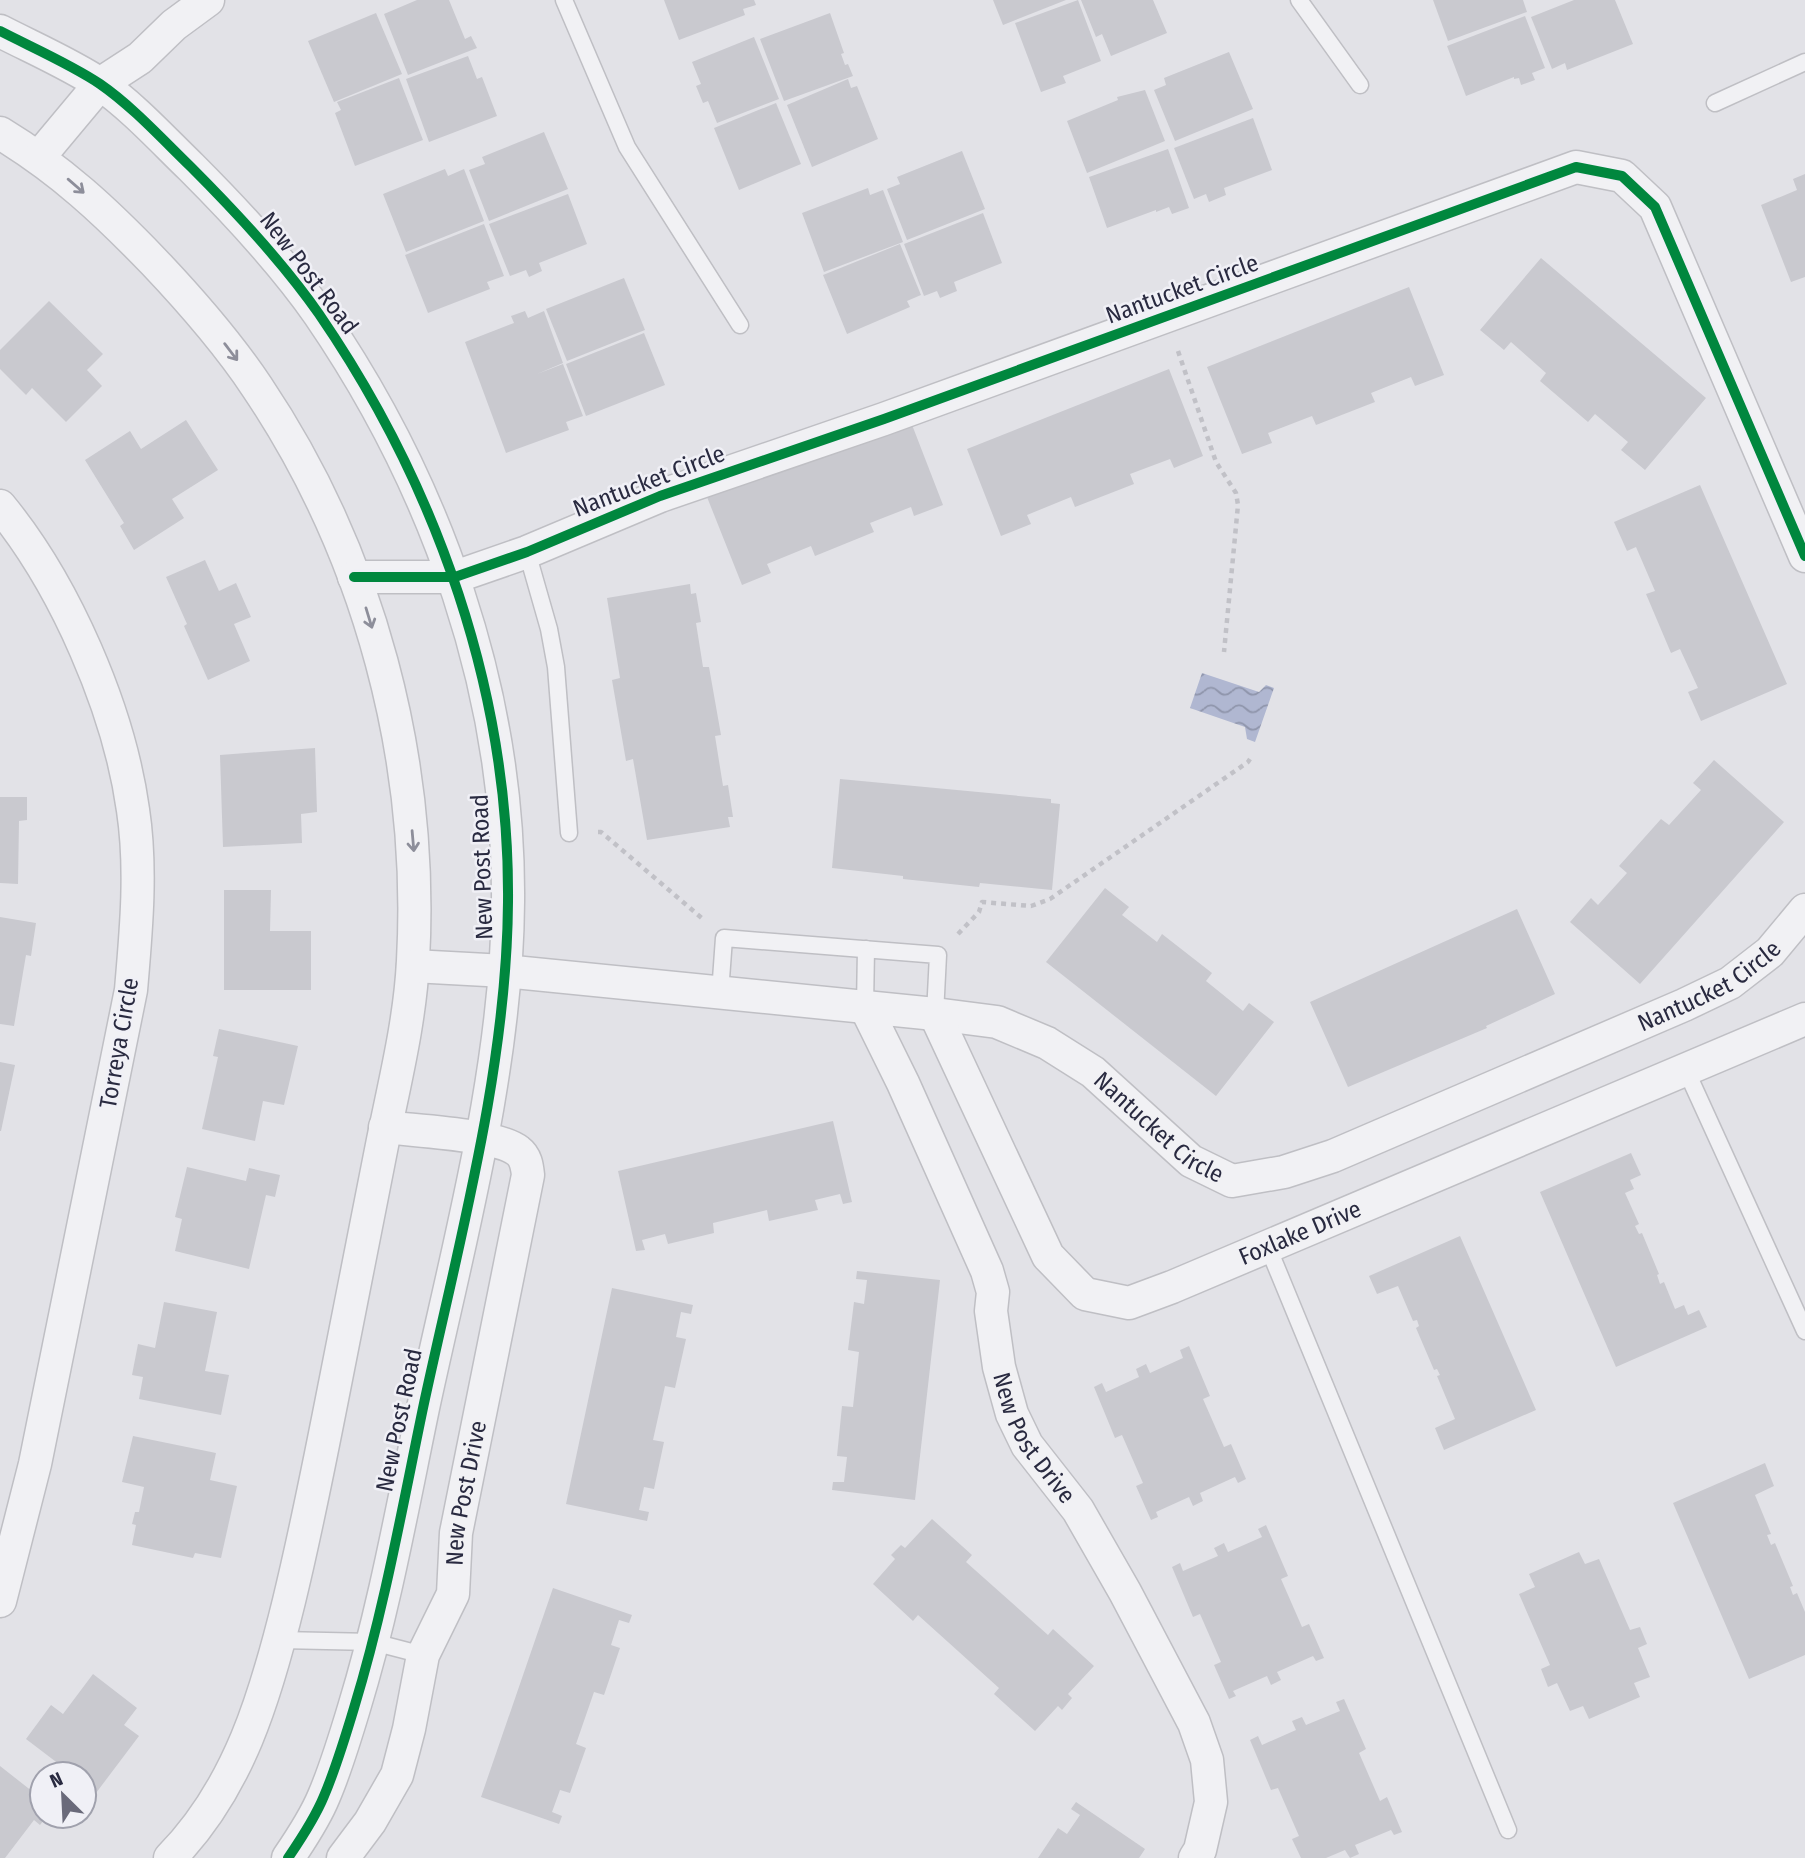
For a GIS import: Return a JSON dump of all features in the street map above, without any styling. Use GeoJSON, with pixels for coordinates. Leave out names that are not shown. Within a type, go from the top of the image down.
{"type":"FeatureCollection","features":[{"type":"Feature","properties":{"kind":"street"},"geometry":{"type":"LineString","coordinates":[[39,157],[100,84],[140,58],[174,25],[208,0]]}},
{"type":"Feature","properties":{"kind":"street","name":"New Post Road"},"geometry":{"type":"LineString","coordinates":[[0,31],[100,84],[149,126],[233,208],[317,311],[352,365],[404,459],[454,577],[478,659],[501,785],[508,891],[505,971],[496,1051],[480,1138],[373,1642],[323,1799],[288,1858]]}},
{"type":"Feature","properties":{"kind":"street"},"geometry":{"type":"LineString","coordinates":[[0,133],[39,157],[76,185],[126,233],[220,337],[256,386],[288,437],[317,490],[354,577],[378,647],[402,751],[414,853],[413,966],[400,1055],[305,1536],[280,1640],[258,1713],[240,1756],[218,1797],[183,1845],[170,1858]]}},
{"type":"Feature","properties":{"kind":"street","name":"Nantucket Circle"},"geometry":{"type":"LineString","coordinates":[[354,577],[454,577],[527,552],[660,496],[884,419],[1576,167],[1622,176],[1656,207],[1805,556]]}},
{"type":"Feature","properties":{"kind":"street","name":"Torreya Circle"},"geometry":{"type":"LineString","coordinates":[[0,506],[37,556],[61,597],[104,695],[121,752],[134,811],[136,871],[136,931],[131,990],[35,1464],[0,1601]]}},
{"type":"Feature","properties":{"kind":"street","name":"Nantucket Circle"},"geometry":{"type":"LineString","coordinates":[[413,966],[505,971],[865,1006],[997,1022],[1047,1043],[1093,1072],[1191,1161],[1232,1181],[1284,1172],[1333,1156],[1730,983],[1770,952],[1805,910]]}},
{"type":"Feature","properties":{"kind":"street","name":"New Post Drive"},"geometry":{"type":"LineString","coordinates":[[865,1006],[903,1083],[987,1271],[992,1292],[991,1311],[999,1367],[1012,1414],[1027,1445],[1078,1510],[1194,1723],[1207,1760],[1211,1802],[1200,1850],[1195,1858]]}},
{"type":"Feature","properties":{"kind":"street","name":"Foxlake Drive"},"geometry":{"type":"LineString","coordinates":[[935,1014],[1048,1256],[1084,1294],[1129,1303],[1268,1247],[1805,1019]]}},
{"type":"Feature","properties":{"kind":"street"},"geometry":{"type":"LineString","coordinates":[[386,1127],[480,1138]]}},
{"type":"Feature","properties":{"kind":"street","name":"New Post Drive"},"geometry":{"type":"LineString","coordinates":[[343,1858],[370,1822],[397,1775],[423,1655],[453,1594],[456,1533],[528,1175],[526,1160],[520,1152],[511,1146],[480,1138]]}},
{"type":"Feature","properties":{"kind":"lane"},"geometry":{"type":"LineString","coordinates":[[564,0],[627,147],[740,326]]}},
{"type":"Feature","properties":{"kind":"lane"},"geometry":{"type":"LineString","coordinates":[[1299,0],[1360,85]]}},
{"type":"Feature","properties":{"kind":"lane"},"geometry":{"type":"LineString","coordinates":[[1715,103],[1805,62]]}},
{"type":"Feature","properties":{"kind":"lane"},"geometry":{"type":"LineString","coordinates":[[527,552],[549,629],[556,667],[569,834]]}},
{"type":"Feature","properties":{"kind":"lane"},"geometry":{"type":"LineString","coordinates":[[720,993],[724,938],[938,955],[935,1014]]}},
{"type":"Feature","properties":{"kind":"lane"},"geometry":{"type":"LineString","coordinates":[[865,1006],[866,949]]}},
{"type":"Feature","properties":{"kind":"lane"},"geometry":{"type":"LineString","coordinates":[[1686,1070],[1805,1331]]}},
{"type":"Feature","properties":{"kind":"lane"},"geometry":{"type":"LineString","coordinates":[[1268,1247],[1508,1830]]}},
{"type":"Feature","properties":{"kind":"lane"},"geometry":{"type":"LineString","coordinates":[[280,1640],[373,1642],[423,1655]]}},
{"type":"Feature","properties":{"kind":"path"},"geometry":{"type":"LineString","coordinates":[[1167,317],[1216,462],[1236,493],[1238,505],[1224,652]]}},
{"type":"Feature","properties":{"kind":"path"},"geometry":{"type":"LineString","coordinates":[[938,955],[979,912],[982,902],[1031,906],[1050,898],[1250,759]]}},
{"type":"Feature","properties":{"kind":"path"},"geometry":{"type":"LineString","coordinates":[[569,834],[601,832],[724,938]]}},
{"type":"Feature","properties":{"kind":"water"},"geometry":{"type":"Polygon","coordinates":[[[1202,673],[1259,692],[1266,685],[1274,688],[1255,742],[1247,739],[1245,727],[1190,708],[1202,673]]]}},
{"type":"Feature","properties":{"kind":"building"},"geometry":{"type":"Polygon","coordinates":[[[417,0],[449,0],[465,39],[471,36],[477,48],[408,75],[384,14],[417,0]]]}},
{"type":"Feature","properties":{"kind":"building"},"geometry":{"type":"Polygon","coordinates":[[[664,0],[754,0],[756,5],[743,9],[745,15],[679,40],[664,0]]]}},
{"type":"Feature","properties":{"kind":"building"},"geometry":{"type":"Polygon","coordinates":[[[993,0],[1066,0],[1003,25],[993,0]]]}},
{"type":"Feature","properties":{"kind":"building"},"geometry":{"type":"Polygon","coordinates":[[[1078,0],[1101,61],[1063,76],[1066,83],[1041,92],[1015,23],[1078,0]]]}},
{"type":"Feature","properties":{"kind":"building"},"geometry":{"type":"Polygon","coordinates":[[[1081,0],[1153,0],[1167,33],[1111,56],[1102,34],[1096,37],[1081,0]]]}},
{"type":"Feature","properties":{"kind":"building"},"geometry":{"type":"Polygon","coordinates":[[[1433,0],[1523,0],[1527,12],[1448,41],[1433,0]]]}},
{"type":"Feature","properties":{"kind":"building"},"geometry":{"type":"Polygon","coordinates":[[[1574,0],[1615,0],[1633,44],[1567,70],[1565,63],[1552,69],[1531,17],[1574,0]]]}},
{"type":"Feature","properties":{"kind":"building"},"geometry":{"type":"Polygon","coordinates":[[[376,13],[402,74],[334,102],[308,41],[376,13]]]}},
{"type":"Feature","properties":{"kind":"building"},"geometry":{"type":"Polygon","coordinates":[[[830,13],[844,53],[841,54],[845,65],[848,64],[853,76],[784,101],[760,39],[830,13]]]}},
{"type":"Feature","properties":{"kind":"building"},"geometry":{"type":"Polygon","coordinates":[[[1525,16],[1545,68],[1532,73],[1535,80],[1521,85],[1519,78],[1514,77],[1466,96],[1447,46],[1525,16]]]}},
{"type":"Feature","properties":{"kind":"building"},"geometry":{"type":"Polygon","coordinates":[[[754,37],[779,99],[717,123],[708,101],[703,103],[696,86],[701,84],[692,62],[754,37]]]}},
{"type":"Feature","properties":{"kind":"building"},"geometry":{"type":"Polygon","coordinates":[[[1229,52],[1253,109],[1175,141],[1154,90],[1166,85],[1164,78],[1229,52]]]}},
{"type":"Feature","properties":{"kind":"building"},"geometry":{"type":"Polygon","coordinates":[[[468,56],[477,79],[482,77],[497,116],[429,142],[406,79],[468,56]]]}},
{"type":"Feature","properties":{"kind":"building"},"geometry":{"type":"Polygon","coordinates":[[[399,78],[423,140],[355,166],[335,113],[341,110],[337,102],[399,78]]]}},
{"type":"Feature","properties":{"kind":"building"},"geometry":{"type":"Polygon","coordinates":[[[848,79],[851,88],[857,86],[878,139],[812,167],[787,105],[848,79]]]}},
{"type":"Feature","properties":{"kind":"building"},"geometry":{"type":"Polygon","coordinates":[[[1145,90],[1165,141],[1087,173],[1067,121],[1118,100],[1117,97],[1145,90]]]}},
{"type":"Feature","properties":{"kind":"building"},"geometry":{"type":"Polygon","coordinates":[[[776,103],[801,164],[739,190],[714,128],[776,103]]]}},
{"type":"Feature","properties":{"kind":"building"},"geometry":{"type":"Polygon","coordinates":[[[1253,118],[1272,170],[1224,188],[1226,195],[1209,202],[1206,194],[1194,199],[1174,148],[1253,118]]]}},
{"type":"Feature","properties":{"kind":"building"},"geometry":{"type":"Polygon","coordinates":[[[544,132],[568,189],[489,221],[469,170],[485,164],[482,157],[544,132]]]}},
{"type":"Feature","properties":{"kind":"building"},"geometry":{"type":"Polygon","coordinates":[[[1168,149],[1189,208],[1172,214],[1169,207],[1156,210],[1107,228],[1089,177],[1168,149]]]}},
{"type":"Feature","properties":{"kind":"building"},"geometry":{"type":"Polygon","coordinates":[[[962,151],[985,209],[907,240],[887,189],[900,184],[897,177],[962,151]]]}},
{"type":"Feature","properties":{"kind":"building"},"geometry":{"type":"Polygon","coordinates":[[[445,169],[448,176],[464,169],[484,221],[406,252],[383,194],[445,169]]]}},
{"type":"Feature","properties":{"kind":"building"},"geometry":{"type":"Polygon","coordinates":[[[1805,174],[1805,277],[1791,282],[1761,205],[1797,190],[1793,179],[1805,174]]]}},
{"type":"Feature","properties":{"kind":"building"},"geometry":{"type":"Polygon","coordinates":[[[868,188],[870,195],[883,190],[903,242],[824,272],[802,213],[868,188]]]}},
{"type":"Feature","properties":{"kind":"building"},"geometry":{"type":"Polygon","coordinates":[[[568,194],[587,244],[539,263],[542,271],[529,277],[526,270],[510,276],[489,224],[568,194]]]}},
{"type":"Feature","properties":{"kind":"building"},"geometry":{"type":"Polygon","coordinates":[[[983,213],[1002,263],[954,282],[957,291],[940,298],[937,291],[924,296],[904,244],[983,213]]]}},
{"type":"Feature","properties":{"kind":"building"},"geometry":{"type":"Polygon","coordinates":[[[484,224],[504,276],[487,282],[490,289],[428,313],[405,255],[484,224]]]}},
{"type":"Feature","properties":{"kind":"building"},"geometry":{"type":"Polygon","coordinates":[[[900,244],[921,295],[907,301],[910,307],[847,334],[823,275],[900,244]]]}},
{"type":"Feature","properties":{"kind":"building"},"geometry":{"type":"Polygon","coordinates":[[[1541,258],[1706,398],[1645,470],[1621,450],[1628,442],[1595,414],[1588,422],[1540,381],[1546,373],[1511,342],[1504,350],[1480,330],[1541,258]]]}},
{"type":"Feature","properties":{"kind":"building"},"geometry":{"type":"Polygon","coordinates":[[[624,278],[645,330],[567,361],[546,309],[624,278]]]}},
{"type":"Feature","properties":{"kind":"building"},"geometry":{"type":"Polygon","coordinates":[[[1409,287],[1444,375],[1415,386],[1411,377],[1371,393],[1375,402],[1316,425],[1312,416],[1268,433],[1272,443],[1242,454],[1207,367],[1409,287]]]}},
{"type":"Feature","properties":{"kind":"building"},"geometry":{"type":"Polygon","coordinates":[[[49,301],[103,354],[87,370],[102,386],[66,422],[32,388],[26,395],[0,369],[0,350],[49,301]]]}},
{"type":"Feature","properties":{"kind":"building"},"geometry":{"type":"Polygon","coordinates":[[[525,311],[528,318],[544,311],[563,363],[537,374],[563,364],[583,416],[566,422],[569,430],[506,453],[465,342],[514,323],[511,316],[525,311]]]}},
{"type":"Feature","properties":{"kind":"building"},"geometry":{"type":"Polygon","coordinates":[[[644,333],[665,385],[586,416],[566,364],[644,333]]]}},
{"type":"Feature","properties":{"kind":"building"},"geometry":{"type":"Polygon","coordinates":[[[1169,369],[1203,456],[1174,468],[1170,459],[1130,474],[1134,484],[1075,507],[1071,497],[1027,515],[1031,524],[1001,536],[967,449],[1169,369]]]}},
{"type":"Feature","properties":{"kind":"building"},"geometry":{"type":"Polygon","coordinates":[[[909,417],[943,505],[914,516],[911,507],[870,523],[874,532],[815,556],[811,546],[767,564],[771,573],[742,585],[707,497],[909,417]]]}},
{"type":"Feature","properties":{"kind":"building"},"geometry":{"type":"Polygon","coordinates":[[[186,420],[218,470],[172,499],[184,518],[134,550],[120,526],[124,523],[85,460],[130,431],[141,449],[186,420]]]}},
{"type":"Feature","properties":{"kind":"building"},"geometry":{"type":"Polygon","coordinates":[[[1700,485],[1787,684],[1701,721],[1688,692],[1698,688],[1680,649],[1671,653],[1646,594],[1655,591],[1636,547],[1627,551],[1614,522],[1700,485]]]}},
{"type":"Feature","properties":{"kind":"building"},"geometry":{"type":"Polygon","coordinates":[[[205,560],[219,591],[236,583],[251,617],[234,624],[250,661],[208,680],[166,577],[205,560]]]}},
{"type":"Feature","properties":{"kind":"building"},"geometry":{"type":"Polygon","coordinates":[[[690,584],[691,594],[696,593],[701,622],[696,623],[703,667],[709,667],[721,735],[715,736],[723,786],[728,785],[733,817],[728,817],[730,827],[647,840],[633,759],[626,761],[612,680],[620,678],[607,598],[690,584]]]}},
{"type":"Feature","properties":{"kind":"building"},"geometry":{"type":"Polygon","coordinates":[[[315,748],[317,812],[301,814],[302,843],[223,847],[220,755],[315,748]]]}},
{"type":"Feature","properties":{"kind":"building"},"geometry":{"type":"Polygon","coordinates":[[[1714,760],[1784,822],[1640,984],[1570,922],[1591,898],[1598,905],[1627,873],[1619,866],[1661,819],[1669,825],[1701,790],[1693,783],[1714,760]]]}},
{"type":"Feature","properties":{"kind":"building"},"geometry":{"type":"Polygon","coordinates":[[[840,779],[1051,799],[1051,803],[1060,804],[1052,890],[980,883],[979,887],[832,868],[840,779]]]}},
{"type":"Feature","properties":{"kind":"building"},"geometry":{"type":"Polygon","coordinates":[[[0,797],[27,797],[27,820],[19,821],[18,884],[0,883],[0,797]]]}},
{"type":"Feature","properties":{"kind":"building"},"geometry":{"type":"Polygon","coordinates":[[[1105,888],[1129,907],[1122,915],[1157,942],[1162,934],[1212,973],[1206,981],[1243,1011],[1249,1003],[1274,1022],[1216,1096],[1046,962],[1105,888]]]}},
{"type":"Feature","properties":{"kind":"building"},"geometry":{"type":"Polygon","coordinates":[[[224,890],[271,890],[270,931],[311,931],[311,990],[224,990],[224,890]]]}},
{"type":"Feature","properties":{"kind":"building"},"geometry":{"type":"Polygon","coordinates":[[[1517,909],[1555,994],[1486,1026],[1487,1028],[1348,1087],[1310,1002],[1517,909]]]}},
{"type":"Feature","properties":{"kind":"building"},"geometry":{"type":"Polygon","coordinates":[[[0,917],[36,923],[31,956],[26,955],[14,1026],[0,1024],[0,917]]]}},
{"type":"Feature","properties":{"kind":"building"},"geometry":{"type":"Polygon","coordinates":[[[219,1029],[298,1046],[284,1105],[263,1101],[255,1141],[202,1129],[218,1057],[213,1056],[219,1029]]]}},
{"type":"Feature","properties":{"kind":"building"},"geometry":{"type":"Polygon","coordinates":[[[0,1062],[15,1065],[1,1131],[0,1131],[0,1062]]]}},
{"type":"Feature","properties":{"kind":"building"},"geometry":{"type":"Polygon","coordinates":[[[833,1121],[852,1202],[843,1204],[840,1194],[815,1200],[818,1210],[769,1221],[767,1210],[713,1223],[714,1233],[668,1244],[665,1234],[642,1240],[645,1250],[636,1251],[618,1171],[833,1121]]]}},
{"type":"Feature","properties":{"kind":"building"},"geometry":{"type":"Polygon","coordinates":[[[1631,1153],[1641,1175],[1630,1180],[1634,1189],[1625,1193],[1639,1224],[1635,1226],[1639,1234],[1642,1233],[1659,1274],[1660,1284],[1664,1282],[1675,1309],[1684,1305],[1688,1315],[1699,1310],[1707,1327],[1616,1367],[1540,1192],[1631,1153]]]}},
{"type":"Feature","properties":{"kind":"building"},"geometry":{"type":"Polygon","coordinates":[[[187,1167],[246,1181],[249,1168],[280,1175],[275,1197],[266,1195],[249,1269],[175,1251],[182,1219],[175,1217],[187,1167]]]}},
{"type":"Feature","properties":{"kind":"building"},"geometry":{"type":"Polygon","coordinates":[[[1460,1236],[1536,1410],[1444,1450],[1435,1428],[1455,1419],[1437,1376],[1440,1375],[1437,1369],[1434,1370],[1416,1328],[1419,1326],[1417,1320],[1413,1321],[1398,1286],[1377,1294],[1369,1276],[1460,1236]]]}},
{"type":"Feature","properties":{"kind":"building"},"geometry":{"type":"Polygon","coordinates":[[[857,1271],[940,1280],[915,1500],[832,1490],[833,1482],[844,1482],[847,1457],[837,1456],[842,1406],[853,1407],[859,1352],[848,1350],[854,1302],[864,1304],[867,1280],[856,1279],[857,1271]]]}},
{"type":"Feature","properties":{"kind":"building"},"geometry":{"type":"Polygon","coordinates":[[[612,1288],[693,1305],[691,1314],[681,1312],[676,1337],[686,1339],[675,1388],[665,1386],[653,1440],[664,1442],[654,1489],[644,1487],[639,1510],[649,1512],[647,1521],[566,1504],[612,1288]]]}},
{"type":"Feature","properties":{"kind":"building"},"geometry":{"type":"Polygon","coordinates":[[[164,1302],[217,1312],[205,1371],[229,1375],[221,1415],[139,1399],[143,1377],[132,1375],[138,1344],[155,1348],[164,1302]]]}},
{"type":"Feature","properties":{"kind":"building"},"geometry":{"type":"Polygon","coordinates":[[[1189,1346],[1210,1396],[1203,1399],[1224,1447],[1231,1444],[1246,1479],[1238,1483],[1235,1477],[1200,1493],[1203,1501],[1193,1506],[1189,1497],[1156,1512],[1158,1517],[1151,1520],[1136,1486],[1143,1483],[1122,1435],[1115,1438],[1094,1387],[1102,1383],[1106,1392],[1139,1377],[1136,1369],[1146,1364],[1150,1373],[1183,1358],[1180,1350],[1189,1346]]]}},
{"type":"Feature","properties":{"kind":"building"},"geometry":{"type":"Polygon","coordinates":[[[133,1436],[216,1453],[210,1480],[237,1486],[221,1558],[195,1553],[193,1558],[132,1545],[136,1525],[132,1524],[135,1512],[139,1512],[144,1487],[122,1482],[133,1436]]]}},
{"type":"Feature","properties":{"kind":"building"},"geometry":{"type":"Polygon","coordinates":[[[1765,1463],[1774,1486],[1755,1495],[1771,1534],[1767,1535],[1771,1545],[1775,1543],[1793,1586],[1790,1587],[1793,1595],[1797,1593],[1805,1612],[1805,1655],[1749,1679],[1673,1503],[1765,1463]]]}},
{"type":"Feature","properties":{"kind":"building"},"geometry":{"type":"Polygon","coordinates":[[[932,1519],[972,1555],[966,1562],[1048,1635],[1053,1629],[1094,1666],[1068,1694],[1072,1698],[1062,1710],[1058,1706],[1035,1731],[994,1694],[999,1688],[918,1615],[913,1621],[873,1584],[895,1559],[891,1555],[901,1545],[905,1548],[932,1519]]]}},
{"type":"Feature","properties":{"kind":"building"},"geometry":{"type":"Polygon","coordinates":[[[1266,1525],[1288,1576],[1281,1579],[1302,1627],[1309,1624],[1324,1658],[1316,1661],[1313,1656],[1277,1672],[1281,1680],[1271,1685],[1267,1676],[1233,1691],[1236,1696],[1229,1699],[1214,1665],[1221,1662],[1200,1614],[1193,1617],[1172,1567],[1180,1563],[1183,1571],[1218,1556],[1214,1548],[1224,1543],[1228,1552],[1262,1537],[1258,1529],[1266,1525]]]}},
{"type":"Feature","properties":{"kind":"building"},"geometry":{"type":"Polygon","coordinates":[[[1579,1552],[1585,1564],[1599,1559],[1630,1630],[1640,1627],[1647,1644],[1638,1648],[1650,1677],[1634,1683],[1640,1697],[1589,1719],[1583,1706],[1570,1711],[1557,1683],[1548,1687],[1541,1669],[1550,1665],[1519,1594],[1535,1587],[1529,1574],[1579,1552]]]}},
{"type":"Feature","properties":{"kind":"building"},"geometry":{"type":"Polygon","coordinates":[[[553,1588],[632,1615],[629,1623],[619,1620],[611,1645],[620,1648],[604,1695],[594,1692],[576,1744],[586,1748],[570,1793],[560,1790],[552,1812],[562,1816],[559,1824],[481,1797],[553,1588]]]}},
{"type":"Feature","properties":{"kind":"building"},"geometry":{"type":"Polygon","coordinates":[[[93,1674],[137,1708],[124,1725],[139,1736],[98,1790],[98,1760],[54,1760],[26,1739],[51,1705],[63,1714],[93,1674]]]}},
{"type":"Feature","properties":{"kind":"building"},"geometry":{"type":"Polygon","coordinates":[[[1344,1699],[1366,1749],[1359,1753],[1380,1801],[1387,1797],[1402,1832],[1394,1835],[1391,1830],[1355,1845],[1359,1854],[1350,1858],[1345,1850],[1326,1858],[1301,1858],[1292,1839],[1299,1836],[1278,1788],[1271,1790],[1250,1740],[1258,1736],[1262,1745],[1296,1730],[1292,1721],[1302,1717],[1306,1725],[1340,1711],[1336,1702],[1344,1699]]]}},
{"type":"Feature","properties":{"kind":"building"},"geometry":{"type":"Polygon","coordinates":[[[0,1766],[28,1788],[28,1828],[5,1858],[0,1858],[0,1766]]]}},
{"type":"Feature","properties":{"kind":"building"},"geometry":{"type":"Polygon","coordinates":[[[1076,1802],[1145,1849],[1139,1858],[1038,1858],[1058,1828],[1067,1834],[1080,1815],[1071,1809],[1076,1802]]]}},
{"type":"Feature","properties":{"kind":"cycle path"},"geometry":{"type":"LineString","coordinates":[[0,31],[89,77],[135,113],[242,220],[290,275],[319,314],[361,380],[399,449],[431,521],[458,594],[480,669],[496,746],[505,824],[508,902],[499,1029],[490,1093],[392,1559],[365,1671],[328,1785],[312,1820],[288,1858]]}},
{"type":"Feature","properties":{"kind":"cycle path"},"geometry":{"type":"LineString","coordinates":[[354,577],[455,577],[527,552],[660,496],[884,419],[1576,167],[1622,176],[1655,207],[1805,556]]}}]}
